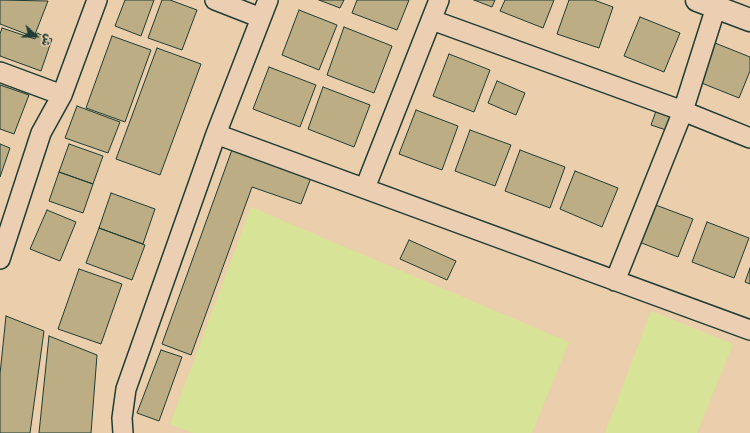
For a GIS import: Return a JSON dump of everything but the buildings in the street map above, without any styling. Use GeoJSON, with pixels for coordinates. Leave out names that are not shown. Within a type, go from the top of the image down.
{"type":"FeatureCollection","features":[{"type":"Feature","properties":{"kind":"main road"},"geometry":{"type":"LineString","coordinates":[[707,4],[750,20]]}},
{"type":"Feature","properties":{"kind":"street"},"geometry":{"type":"LineString","coordinates":[[0,259],[40,133],[62,95],[97,0]]}},
{"type":"Feature","properties":{"kind":"street"},"geometry":{"type":"LineString","coordinates":[[215,0],[261,18]]}},
{"type":"Feature","properties":{"kind":"street"},"geometry":{"type":"LineString","coordinates":[[123,433],[122,418],[126,389],[216,134],[268,0]]}},
{"type":"Feature","properties":{"kind":"street"},"geometry":{"type":"LineString","coordinates":[[365,188],[439,0]]}},
{"type":"Feature","properties":{"kind":"street"},"geometry":{"type":"LineString","coordinates":[[615,281],[684,111],[707,4]]}},
{"type":"Feature","properties":{"kind":"street"},"geometry":{"type":"LineString","coordinates":[[432,20],[684,111],[750,138]]}},
{"type":"Feature","properties":{"kind":"street"},"geometry":{"type":"LineString","coordinates":[[0,72],[62,95]]}},
{"type":"Feature","properties":{"kind":"street"},"geometry":{"type":"LineString","coordinates":[[216,134],[750,330]]}},
{"type":"Feature","properties":{"kind":"green space"},"geometry":{"type":"Polygon","coordinates":[[[251,207],[569,342],[532,433],[193,433],[170,424],[251,207]]]}},
{"type":"Feature","properties":{"kind":"green space"},"geometry":{"type":"Polygon","coordinates":[[[651,311],[733,344],[697,433],[605,433],[651,311]]]}}]}
